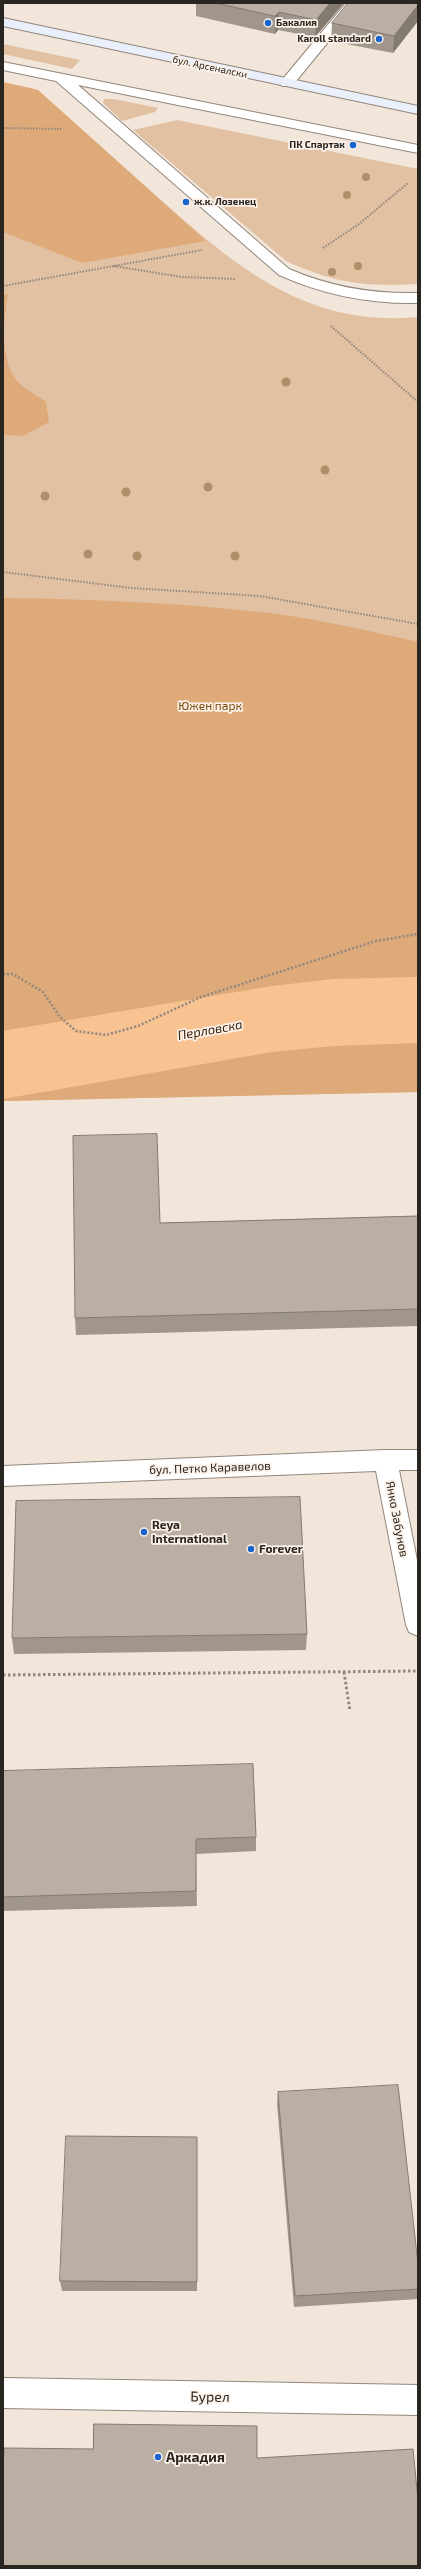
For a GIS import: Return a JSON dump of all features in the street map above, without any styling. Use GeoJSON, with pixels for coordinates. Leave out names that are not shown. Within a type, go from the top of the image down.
{"type":"FeatureCollection","features":[{"type":"Feature","properties":{"kind":"street"},"geometry":{"type":"LineString","coordinates":[[286,83],[353,3]]}},
{"type":"Feature","properties":{"kind":"street","name":"бул. Арсеналски"},"geometry":{"type":"LineString","coordinates":[[3,22],[418,110]]}},
{"type":"Feature","properties":{"kind":"street"},"geometry":{"type":"LineString","coordinates":[[3,66],[418,149]]}},
{"type":"Feature","properties":{"kind":"street"},"geometry":{"type":"LineString","coordinates":[[61,78],[284,272],[306,283],[338,293],[366,297],[418,298]]}},
{"type":"Feature","properties":{"kind":"street","name":"бул. Петко Каравелов"},"geometry":{"type":"LineString","coordinates":[[3,1476],[385,1460],[418,1460]]}},
{"type":"Feature","properties":{"kind":"street","name":"Янко Забунов"},"geometry":{"type":"LineString","coordinates":[[385,1460],[418,1624]]}},
{"type":"Feature","properties":{"kind":"street","name":"Бурел"},"geometry":{"type":"LineString","coordinates":[[3,2393],[418,2400]]}},
{"type":"Feature","properties":{"kind":"path"},"geometry":{"type":"LineString","coordinates":[[114,266],[182,277],[224,280],[270,279],[284,272],[359,224],[412,180]]}},
{"type":"Feature","properties":{"kind":"path"},"geometry":{"type":"LineString","coordinates":[[3,286],[207,249]]}},
{"type":"Feature","properties":{"kind":"path"},"geometry":{"type":"LineString","coordinates":[[326,322],[353,343],[418,402]]}},
{"type":"Feature","properties":{"kind":"path"},"geometry":{"type":"LineString","coordinates":[[3,572],[131,588],[260,596],[418,624]]}},
{"type":"Feature","properties":{"kind":"path"},"geometry":{"type":"LineString","coordinates":[[3,974],[12,974],[43,992],[60,1016],[76,1031],[106,1035],[138,1026],[201,997],[376,941],[418,934]]}},
{"type":"Feature","properties":{"kind":"path"},"geometry":{"type":"LineString","coordinates":[[3,1675],[418,1671]]}},
{"type":"Feature","properties":{"kind":"path"},"geometry":{"type":"LineString","coordinates":[[344,1672],[350,1711]]}},
{"type":"Feature","properties":{"kind":"green space"},"geometry":{"type":"Polygon","coordinates":[[[3,44],[80,60],[72,69],[3,54],[3,44]]]}},
{"type":"Feature","properties":{"kind":"green space","name":"Южен парк"},"geometry":{"type":"Polygon","coordinates":[[[3,82],[38,90],[182,219],[242,266],[272,285],[305,301],[340,312],[377,318],[418,317],[418,1092],[3,1101],[3,82]]]}},
{"type":"Feature","properties":{"kind":"green space"},"geometry":{"type":"Polygon","coordinates":[[[3,82],[38,90],[206,241],[82,263],[3,232],[3,82]]]}},
{"type":"Feature","properties":{"kind":"green space"},"geometry":{"type":"Polygon","coordinates":[[[104,99],[114,99],[158,108],[155,112],[122,121],[103,103],[104,99]]]}},
{"type":"Feature","properties":{"kind":"green space"},"geometry":{"type":"Polygon","coordinates":[[[177,120],[418,169],[418,284],[382,285],[350,282],[319,274],[286,261],[133,130],[177,120]]]}},
{"type":"Feature","properties":{"kind":"green space"},"geometry":{"type":"Polygon","coordinates":[[[8,294],[4,327],[7,361],[16,380],[46,402],[49,422],[23,436],[3,435],[3,295],[8,294]]]}},
{"type":"Feature","properties":{"kind":"green space"},"geometry":{"type":"Polygon","coordinates":[[[3,598],[136,602],[269,613],[325,622],[418,642],[418,1092],[3,1101],[3,598]]]}},
{"type":"Feature","properties":{"kind":"building"},"geometry":{"type":"Polygon","coordinates":[[[216,3],[330,3],[316,20],[279,12],[275,16],[216,3]]]}},
{"type":"Feature","properties":{"kind":"building"},"geometry":{"type":"Polygon","coordinates":[[[348,3],[418,3],[418,5],[394,36],[332,23],[348,3]]]}},
{"type":"Feature","properties":{"kind":"building"},"geometry":{"type":"Polygon","coordinates":[[[157,1134],[160,1223],[418,1216],[418,1309],[75,1318],[73,1136],[157,1134]]]}},
{"type":"Feature","properties":{"kind":"building"},"geometry":{"type":"Polygon","coordinates":[[[300,1497],[307,1634],[12,1638],[16,1501],[300,1497]]]}},
{"type":"Feature","properties":{"kind":"building"},"geometry":{"type":"Polygon","coordinates":[[[253,1764],[256,1837],[196,1839],[196,1891],[3,1897],[3,1771],[253,1764]]]}},
{"type":"Feature","properties":{"kind":"building"},"geometry":{"type":"Polygon","coordinates":[[[398,2085],[418,2264],[418,2289],[295,2296],[278,2092],[398,2085]]]}},
{"type":"Feature","properties":{"kind":"building"},"geometry":{"type":"Polygon","coordinates":[[[66,2136],[197,2137],[197,2282],[60,2281],[66,2136]]]}},
{"type":"Feature","properties":{"kind":"building"},"geometry":{"type":"Polygon","coordinates":[[[94,2424],[257,2426],[257,2458],[413,2449],[418,2500],[418,2566],[3,2566],[4,2448],[93,2449],[94,2424]]]}},
{"type":"Feature","properties":{"kind":"waterway","name":"Перловска"},"geometry":{"type":"LineString","coordinates":[[3,1065],[66,1056],[220,1027],[293,1016],[418,1010]]}},
{"type":"Feature","properties":{"kind":"place","name":"Бакалия"},"geometry":{"type":"Point","coordinates":[268,23]}},
{"type":"Feature","properties":{"kind":"place","name":"Karoll standard"},"geometry":{"type":"Point","coordinates":[379,39]}},
{"type":"Feature","properties":{"kind":"place","name":"ПК Спартак"},"geometry":{"type":"Point","coordinates":[353,145]}},
{"type":"Feature","properties":{"kind":"place","name":"ж.к. Лозенец"},"geometry":{"type":"Point","coordinates":[186,202]}},
{"type":"Feature","properties":{"kind":"place","name":"Reya International"},"geometry":{"type":"Point","coordinates":[144,1532]}},
{"type":"Feature","properties":{"kind":"place","name":"Forever"},"geometry":{"type":"Point","coordinates":[251,1549]}},
{"type":"Feature","properties":{"kind":"place","name":"Аркадия"},"geometry":{"type":"Point","coordinates":[158,2457]}}]}
